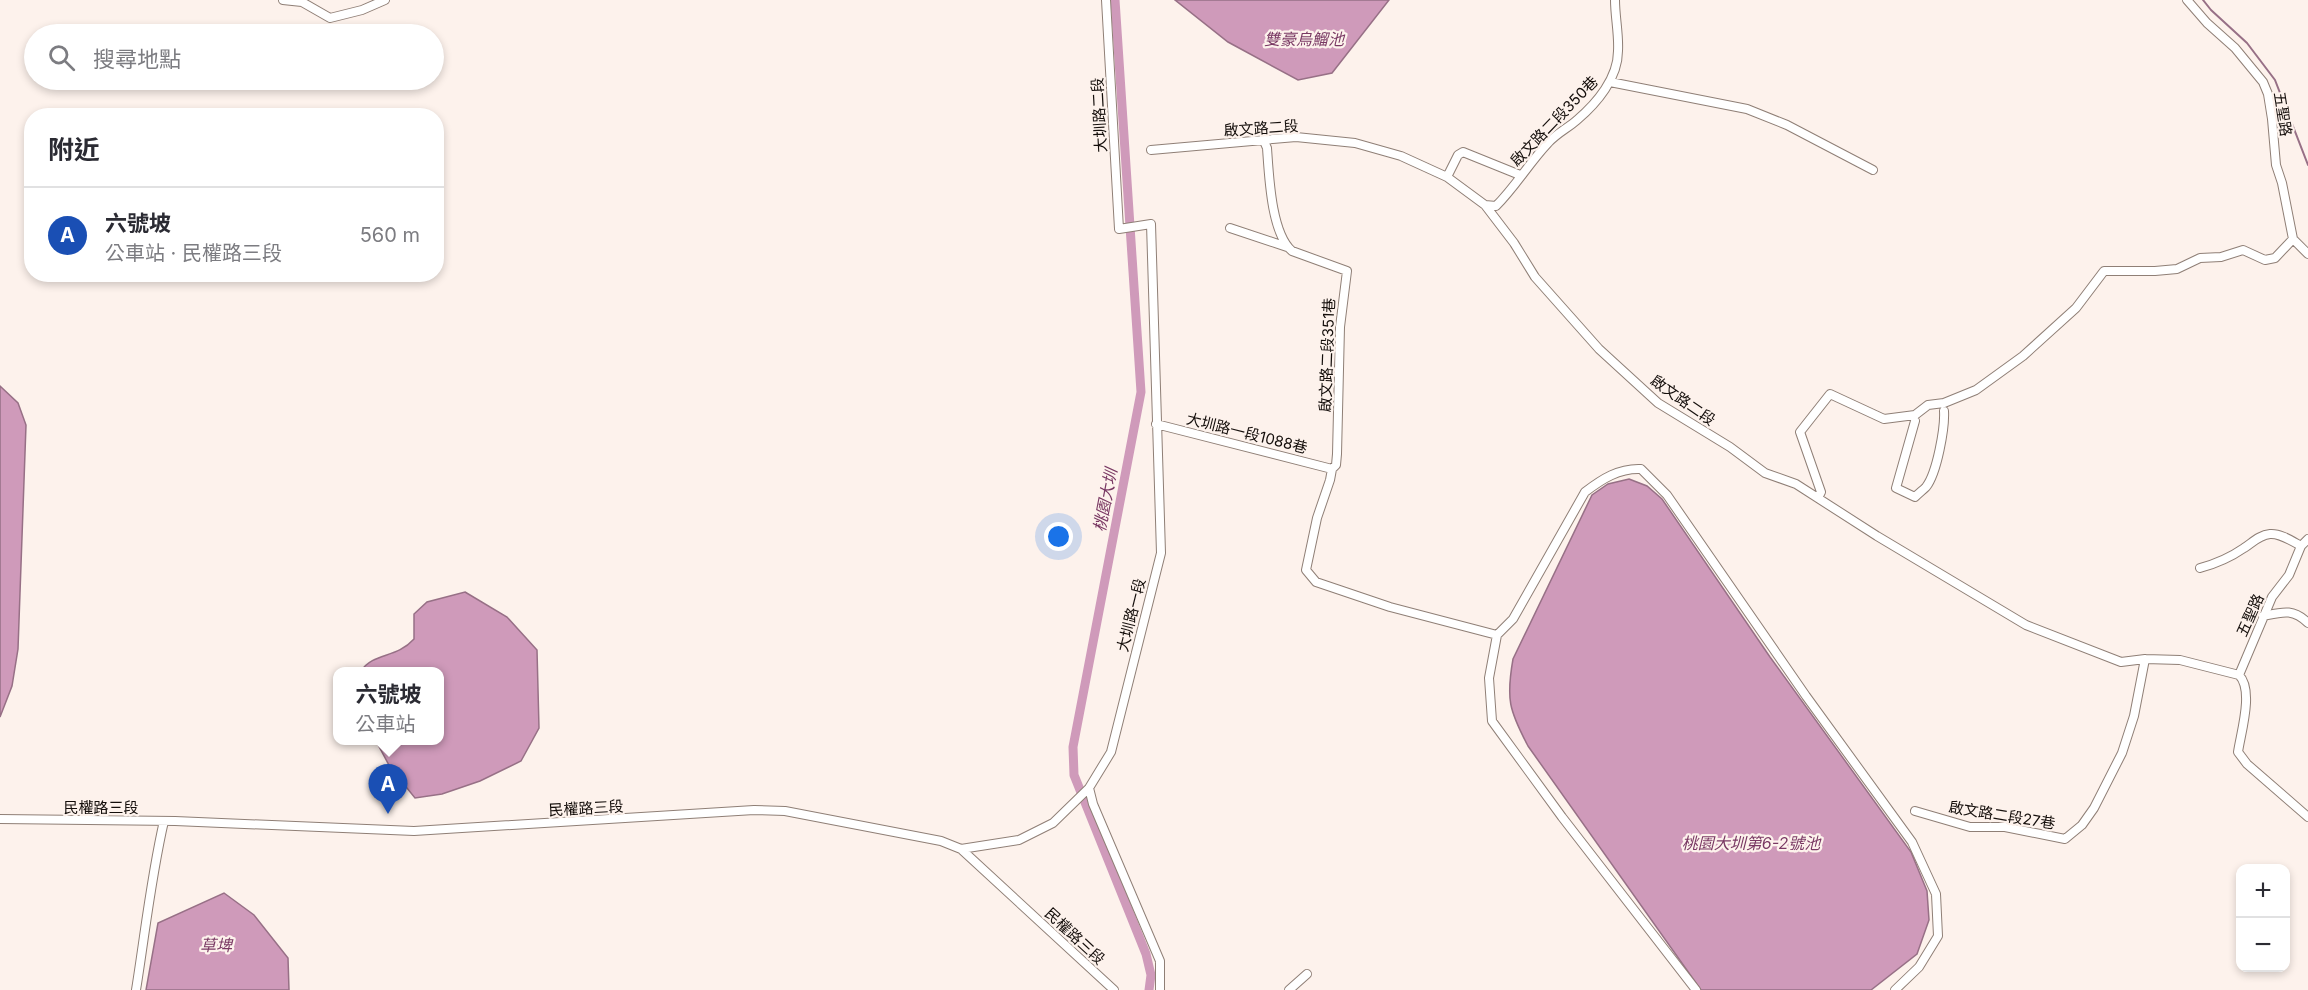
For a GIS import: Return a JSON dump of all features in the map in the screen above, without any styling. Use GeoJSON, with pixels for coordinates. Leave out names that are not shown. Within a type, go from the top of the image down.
{"type":"FeatureCollection","features":[{"type":"Feature","properties":{"kind":"street"},"geometry":{"type":"LineString","coordinates":[[283,0],[302,2],[330,18],[362,10],[385,0]]}},
{"type":"Feature","properties":{"kind":"street","name":"大圳路二段"},"geometry":{"type":"LineString","coordinates":[[1106,0],[1119,229],[1151,224]]}},
{"type":"Feature","properties":{"kind":"street","name":"啟文路二段350巷"},"geometry":{"type":"LineString","coordinates":[[1485,205],[1496,206],[1513,189],[1520,174],[1557,134],[1582,115],[1610,82],[1619,52],[1615,0]]}},
{"type":"Feature","properties":{"kind":"street","name":"五聖路"},"geometry":{"type":"LineString","coordinates":[[2187,0],[2207,23],[2235,48],[2263,82],[2268,93],[2276,165],[2282,183],[2293,239]]}},
{"type":"Feature","properties":{"kind":"street"},"geometry":{"type":"LineString","coordinates":[[1610,82],[1747,109],[1787,125],[1873,170]]}},
{"type":"Feature","properties":{"kind":"street","name":"啟文路二段"},"geometry":{"type":"LineString","coordinates":[[1151,150],[1296,137],[1355,143],[1401,156],[1447,177],[1485,205],[1542,285],[1599,349],[1658,403],[1730,447],[1766,473],[1796,484],[2025,625],[2121,662],[2145,659],[2180,660],[2239,675]]}},
{"type":"Feature","properties":{"kind":"street"},"geometry":{"type":"LineString","coordinates":[[1263,139],[1267,148],[1276,218],[1287,246]]}},
{"type":"Feature","properties":{"kind":"street"},"geometry":{"type":"LineString","coordinates":[[1447,177],[1458,155],[1463,152],[1520,174]]}},
{"type":"Feature","properties":{"kind":"street","name":"大圳路一段"},"geometry":{"type":"LineString","coordinates":[[961,849],[1019,840],[1053,822],[1087,789],[1111,752],[1161,553],[1151,224]]}},
{"type":"Feature","properties":{"kind":"street"},"geometry":{"type":"LineString","coordinates":[[1230,228],[1287,246]]}},
{"type":"Feature","properties":{"kind":"street"},"geometry":{"type":"LineString","coordinates":[[1818,498],[1821,492],[1800,432],[1830,394],[1884,419],[1915,415],[1928,405],[1944,403],[1976,390],[2023,356],[2076,308],[2104,271],[2177,269],[2200,258],[2222,257],[2243,250],[2265,261],[2276,258],[2293,239],[2308,254]]}},
{"type":"Feature","properties":{"kind":"street","name":"啟文路二段351巷"},"geometry":{"type":"LineString","coordinates":[[1287,246],[1292,251],[1347,271],[1340,327],[1337,454],[1336,465],[1332,469]]}},
{"type":"Feature","properties":{"kind":"street"},"geometry":{"type":"LineString","coordinates":[[1915,421],[1896,488],[1915,497],[1927,487],[1931,478],[1945,428],[1944,411]]}},
{"type":"Feature","properties":{"kind":"street","name":"大圳路一段1088巷"},"geometry":{"type":"LineString","coordinates":[[1156,424],[1332,469]]}},
{"type":"Feature","properties":{"kind":"street"},"geometry":{"type":"LineString","coordinates":[[1696,990],[1591,855],[1492,721],[1489,678],[1497,635],[1513,619],[1585,492],[1604,478],[1629,468],[1641,470],[1667,495],[1792,676],[1912,842],[1936,894],[1938,936],[1919,967],[1894,990]]}},
{"type":"Feature","properties":{"kind":"street"},"geometry":{"type":"LineString","coordinates":[[1332,469],[1317,519],[1306,570],[1316,582],[1390,607],[1497,635]]}},
{"type":"Feature","properties":{"kind":"street"},"geometry":{"type":"LineString","coordinates":[[2200,568],[2244,548],[2258,537],[2271,533],[2301,546]]}},
{"type":"Feature","properties":{"kind":"street","name":"五聖路"},"geometry":{"type":"LineString","coordinates":[[2239,675],[2272,597],[2289,575],[2301,546],[2308,539]]}},
{"type":"Feature","properties":{"kind":"street"},"geometry":{"type":"LineString","coordinates":[[2263,616],[2283,611],[2292,612],[2308,623]]}},
{"type":"Feature","properties":{"kind":"street","name":"啟文路二段27巷"},"geometry":{"type":"LineString","coordinates":[[1915,811],[1925,816],[1970,827],[2005,827],[2065,839],[2082,825],[2094,808],[2122,753],[2134,716],[2145,659]]}},
{"type":"Feature","properties":{"kind":"street"},"geometry":{"type":"LineString","coordinates":[[2239,675],[2243,679],[2247,692],[2238,752],[2247,764],[2308,817]]}},
{"type":"Feature","properties":{"kind":"street"},"geometry":{"type":"LineString","coordinates":[[1087,789],[1160,962],[1160,990]]}},
{"type":"Feature","properties":{"kind":"street","name":"民權路三段"},"geometry":{"type":"LineString","coordinates":[[0,819],[164,821],[414,831],[754,810],[785,812],[941,841],[961,849],[1114,990]]}},
{"type":"Feature","properties":{"kind":"street"},"geometry":{"type":"LineString","coordinates":[[136,990],[154,862],[164,821]]}},
{"type":"Feature","properties":{"kind":"street"},"geometry":{"type":"LineString","coordinates":[[1289,990],[1307,974]]}},
{"type":"Feature","properties":{"kind":"water","name":"雙豪烏鰡池"},"geometry":{"type":"Polygon","coordinates":[[[1175,0],[1389,0],[1332,73],[1298,80],[1228,42],[1175,0]]]}},
{"type":"Feature","properties":{"kind":"water"},"geometry":{"type":"Polygon","coordinates":[[[0,386],[18,403],[26,425],[18,649],[12,686],[0,717],[0,386]]]}},
{"type":"Feature","properties":{"kind":"water","name":"桃園大圳第6-2號池"},"geometry":{"type":"Polygon","coordinates":[[[1629,479],[1647,486],[1662,499],[1770,657],[1911,852],[1927,891],[1929,920],[1917,954],[1871,990],[1701,990],[1528,746],[1522,734],[1511,704],[1510,684],[1513,659],[1592,495],[1608,484],[1629,479]]]}},
{"type":"Feature","properties":{"kind":"water"},"geometry":{"type":"Polygon","coordinates":[[[465,592],[507,617],[537,650],[539,728],[521,761],[480,781],[442,794],[415,798],[390,767],[378,745],[444,745],[444,667],[364,667],[372,661],[400,650],[414,639],[414,614],[427,602],[465,592]]]}},
{"type":"Feature","properties":{"kind":"water","name":"草埤"},"geometry":{"type":"Polygon","coordinates":[[[224,893],[254,915],[288,958],[289,990],[146,990],[158,923],[224,893]]]}},
{"type":"Feature","properties":{"kind":"waterway","name":"桃園大圳"},"geometry":{"type":"LineString","coordinates":[[1115,0],[1141,392],[1073,747],[1074,775],[1146,954],[1151,975],[1149,990]]}},
{"type":"Feature","properties":{"kind":"waterway"},"geometry":{"type":"LineString","coordinates":[[2203,0],[2247,43],[2275,80],[2308,165]]}},
{"type":"Feature","properties":{"kind":"place","name":"六號坡"},"geometry":{"type":"Point","coordinates":[388,814]}}]}
